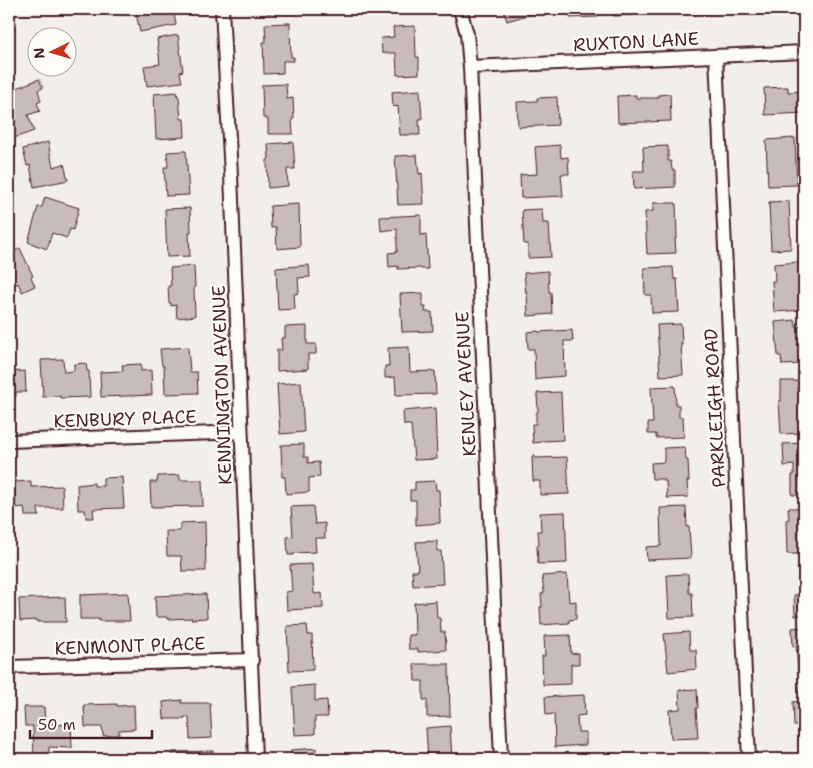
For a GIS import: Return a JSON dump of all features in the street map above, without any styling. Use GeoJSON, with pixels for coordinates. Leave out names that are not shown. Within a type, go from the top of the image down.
{"type":"FeatureCollection","features":[{"type":"Feature","properties":{"kind":"street","name":"KENNINGTON AVENUE"},"geometry":{"type":"LineString","coordinates":[[222,9],[231,175],[255,759]]}},
{"type":"Feature","properties":{"kind":"street","name":"KENLEY AVENUE"},"geometry":{"type":"LineString","coordinates":[[460,9],[467,34],[470,67],[501,759]]}},
{"type":"Feature","properties":{"kind":"street","name":"RUXTON LANE"},"geometry":{"type":"LineString","coordinates":[[470,67],[804,52]]}},
{"type":"Feature","properties":{"kind":"street","name":"PARKLEIGH ROAD"},"geometry":{"type":"LineString","coordinates":[[716,56],[749,759]]}},
{"type":"Feature","properties":{"kind":"street","name":"KENBURY PLACE"},"geometry":{"type":"LineString","coordinates":[[9,441],[241,432]]}},
{"type":"Feature","properties":{"kind":"street","name":"KENMONT PLACE"},"geometry":{"type":"LineString","coordinates":[[9,667],[252,660]]}},
{"type":"Feature","properties":{"kind":"building"},"geometry":{"type":"Polygon","coordinates":[[[135,9],[173,9],[176,25],[140,32],[135,9]]]}},
{"type":"Feature","properties":{"kind":"building"},"geometry":{"type":"Polygon","coordinates":[[[267,9],[290,9],[290,12],[267,13],[267,9]]]}},
{"type":"Feature","properties":{"kind":"building"},"geometry":{"type":"Polygon","coordinates":[[[375,9],[409,9],[409,13],[375,15],[375,9]]]}},
{"type":"Feature","properties":{"kind":"building"},"geometry":{"type":"Polygon","coordinates":[[[503,9],[537,9],[538,12],[507,21],[503,9]]]}},
{"type":"Feature","properties":{"kind":"building"},"geometry":{"type":"Polygon","coordinates":[[[553,9],[598,9],[598,17],[570,18],[570,13],[553,13],[553,9]]]}},
{"type":"Feature","properties":{"kind":"building"},"geometry":{"type":"Polygon","coordinates":[[[676,9],[727,9],[708,10],[709,13],[693,14],[692,11],[677,12],[676,9]]]}},
{"type":"Feature","properties":{"kind":"building"},"geometry":{"type":"Polygon","coordinates":[[[613,10],[647,10],[634,11],[634,15],[614,16],[613,10]]]}},
{"type":"Feature","properties":{"kind":"building"},"geometry":{"type":"Polygon","coordinates":[[[290,23],[291,57],[294,57],[294,61],[283,61],[283,73],[264,74],[263,42],[266,42],[265,24],[290,23]]]}},
{"type":"Feature","properties":{"kind":"building"},"geometry":{"type":"Polygon","coordinates":[[[415,26],[416,57],[419,57],[419,74],[397,75],[396,53],[382,53],[381,38],[394,37],[393,27],[415,26]]]}},
{"type":"Feature","properties":{"kind":"building"},"geometry":{"type":"Polygon","coordinates":[[[178,35],[183,71],[180,72],[182,82],[147,86],[144,66],[160,64],[157,39],[178,35]]]}},
{"type":"Feature","properties":{"kind":"building"},"geometry":{"type":"Polygon","coordinates":[[[39,79],[43,88],[38,90],[41,101],[37,103],[40,111],[28,115],[34,131],[14,138],[9,125],[9,91],[39,79]]]}},
{"type":"Feature","properties":{"kind":"building"},"geometry":{"type":"Polygon","coordinates":[[[286,84],[287,99],[293,98],[293,134],[268,134],[268,119],[263,118],[262,85],[286,84]]]}},
{"type":"Feature","properties":{"kind":"building"},"geometry":{"type":"Polygon","coordinates":[[[788,87],[788,92],[804,91],[804,113],[765,115],[764,88],[788,87]]]}},
{"type":"Feature","properties":{"kind":"building"},"geometry":{"type":"Polygon","coordinates":[[[420,90],[422,119],[419,119],[420,135],[400,135],[398,106],[393,107],[392,92],[420,90]]]}},
{"type":"Feature","properties":{"kind":"building"},"geometry":{"type":"Polygon","coordinates":[[[177,92],[181,119],[184,119],[185,137],[156,139],[154,94],[177,92]]]}},
{"type":"Feature","properties":{"kind":"building"},"geometry":{"type":"Polygon","coordinates":[[[670,94],[671,121],[618,123],[617,96],[636,95],[636,98],[658,98],[658,95],[670,94]]]}},
{"type":"Feature","properties":{"kind":"building"},"geometry":{"type":"Polygon","coordinates":[[[557,97],[558,125],[518,127],[517,102],[557,97]]]}},
{"type":"Feature","properties":{"kind":"building"},"geometry":{"type":"Polygon","coordinates":[[[795,138],[797,185],[768,186],[766,140],[795,138]]]}},
{"type":"Feature","properties":{"kind":"building"},"geometry":{"type":"Polygon","coordinates":[[[48,142],[53,167],[64,164],[68,180],[34,187],[30,165],[27,166],[23,149],[48,142]]]}},
{"type":"Feature","properties":{"kind":"building"},"geometry":{"type":"Polygon","coordinates":[[[293,142],[295,169],[287,169],[288,186],[268,188],[268,144],[293,142]]]}},
{"type":"Feature","properties":{"kind":"building"},"geometry":{"type":"Polygon","coordinates":[[[560,145],[561,158],[568,157],[569,174],[561,174],[563,196],[521,198],[520,175],[537,174],[535,147],[560,145]]]}},
{"type":"Feature","properties":{"kind":"building"},"geometry":{"type":"Polygon","coordinates":[[[668,146],[668,161],[671,161],[672,170],[675,170],[675,187],[634,189],[633,171],[644,171],[643,147],[668,146]]]}},
{"type":"Feature","properties":{"kind":"building"},"geometry":{"type":"Polygon","coordinates":[[[186,151],[189,195],[166,196],[164,167],[168,167],[167,152],[186,151]]]}},
{"type":"Feature","properties":{"kind":"building"},"geometry":{"type":"Polygon","coordinates":[[[417,155],[419,174],[422,173],[424,204],[398,205],[395,156],[417,155]]]}},
{"type":"Feature","properties":{"kind":"building"},"geometry":{"type":"Polygon","coordinates":[[[45,197],[79,208],[73,230],[70,229],[67,238],[52,233],[47,249],[28,242],[38,207],[42,207],[45,197]]]}},
{"type":"Feature","properties":{"kind":"building"},"geometry":{"type":"Polygon","coordinates":[[[789,201],[791,249],[771,250],[769,202],[789,201]]]}},
{"type":"Feature","properties":{"kind":"building"},"geometry":{"type":"Polygon","coordinates":[[[653,203],[676,203],[676,253],[647,254],[645,212],[653,211],[653,203]]]}},
{"type":"Feature","properties":{"kind":"building"},"geometry":{"type":"Polygon","coordinates":[[[299,204],[300,247],[277,249],[276,227],[271,228],[270,206],[299,204]]]}},
{"type":"Feature","properties":{"kind":"building"},"geometry":{"type":"Polygon","coordinates":[[[190,208],[190,256],[167,257],[165,209],[190,208]]]}},
{"type":"Feature","properties":{"kind":"building"},"geometry":{"type":"Polygon","coordinates":[[[542,209],[543,223],[549,223],[551,257],[528,258],[528,244],[524,244],[522,210],[542,209]]]}},
{"type":"Feature","properties":{"kind":"building"},"geometry":{"type":"Polygon","coordinates":[[[421,215],[421,235],[426,234],[428,269],[398,269],[398,266],[389,267],[388,253],[397,252],[397,229],[381,231],[380,217],[421,215]]]}},
{"type":"Feature","properties":{"kind":"building"},"geometry":{"type":"Polygon","coordinates":[[[20,248],[33,276],[31,277],[35,286],[22,292],[18,283],[9,288],[9,254],[20,248]]]}},
{"type":"Feature","properties":{"kind":"building"},"geometry":{"type":"Polygon","coordinates":[[[798,262],[800,295],[804,295],[804,310],[774,312],[772,281],[775,281],[774,264],[798,262]]]}},
{"type":"Feature","properties":{"kind":"building"},"geometry":{"type":"Polygon","coordinates":[[[309,265],[310,277],[298,278],[299,293],[294,294],[295,309],[278,310],[276,268],[309,265]]]}},
{"type":"Feature","properties":{"kind":"building"},"geometry":{"type":"Polygon","coordinates":[[[194,266],[195,316],[177,318],[176,305],[171,306],[171,303],[169,303],[168,286],[171,286],[170,268],[194,266]]]}},
{"type":"Feature","properties":{"kind":"building"},"geometry":{"type":"Polygon","coordinates":[[[673,267],[674,279],[677,279],[679,312],[652,313],[651,295],[645,295],[644,268],[673,267]]]}},
{"type":"Feature","properties":{"kind":"building"},"geometry":{"type":"Polygon","coordinates":[[[548,271],[552,314],[528,316],[524,273],[548,271]]]}},
{"type":"Feature","properties":{"kind":"building"},"geometry":{"type":"Polygon","coordinates":[[[423,293],[423,307],[426,307],[425,312],[432,312],[433,331],[402,332],[400,294],[423,293]]]}},
{"type":"Feature","properties":{"kind":"building"},"geometry":{"type":"Polygon","coordinates":[[[795,320],[796,327],[804,326],[803,364],[782,365],[781,356],[778,356],[775,322],[795,320]]]}},
{"type":"Feature","properties":{"kind":"building"},"geometry":{"type":"Polygon","coordinates":[[[681,324],[683,375],[660,376],[657,325],[681,324]]]}},
{"type":"Feature","properties":{"kind":"building"},"geometry":{"type":"Polygon","coordinates":[[[307,326],[307,344],[316,344],[316,354],[308,354],[308,369],[277,371],[277,350],[282,350],[281,338],[285,338],[285,327],[307,326]]]}},
{"type":"Feature","properties":{"kind":"building"},"geometry":{"type":"Polygon","coordinates":[[[572,330],[573,341],[564,341],[565,376],[535,380],[534,349],[528,349],[527,332],[572,330]]]}},
{"type":"Feature","properties":{"kind":"building"},"geometry":{"type":"Polygon","coordinates":[[[188,347],[190,372],[197,372],[198,393],[165,394],[164,366],[162,366],[160,349],[188,347]]]}},
{"type":"Feature","properties":{"kind":"building"},"geometry":{"type":"Polygon","coordinates":[[[409,347],[410,372],[435,371],[436,394],[396,395],[395,377],[385,378],[385,366],[389,366],[388,348],[409,347]]]}},
{"type":"Feature","properties":{"kind":"building"},"geometry":{"type":"Polygon","coordinates":[[[63,359],[64,372],[74,371],[74,364],[86,363],[87,371],[89,371],[90,397],[43,397],[41,360],[63,359]]]}},
{"type":"Feature","properties":{"kind":"building"},"geometry":{"type":"Polygon","coordinates":[[[141,364],[141,371],[151,370],[152,395],[101,397],[100,372],[123,371],[122,365],[141,364]]]}},
{"type":"Feature","properties":{"kind":"building"},"geometry":{"type":"Polygon","coordinates":[[[25,371],[26,392],[16,392],[16,396],[9,396],[9,372],[25,371]]]}},
{"type":"Feature","properties":{"kind":"building"},"geometry":{"type":"Polygon","coordinates":[[[781,381],[803,381],[804,433],[781,434],[779,401],[781,401],[781,381]]]}},
{"type":"Feature","properties":{"kind":"building"},"geometry":{"type":"Polygon","coordinates":[[[301,382],[304,432],[280,434],[277,384],[301,382]]]}},
{"type":"Feature","properties":{"kind":"building"},"geometry":{"type":"Polygon","coordinates":[[[675,386],[676,405],[679,405],[679,417],[683,417],[684,437],[656,438],[656,434],[648,434],[648,423],[653,423],[651,387],[675,386]]]}},
{"type":"Feature","properties":{"kind":"building"},"geometry":{"type":"Polygon","coordinates":[[[561,392],[563,440],[533,443],[532,424],[536,424],[536,413],[538,412],[537,393],[561,392]]]}},
{"type":"Feature","properties":{"kind":"building"},"geometry":{"type":"Polygon","coordinates":[[[435,408],[437,459],[414,460],[411,425],[404,425],[403,411],[435,408]]]}},
{"type":"Feature","properties":{"kind":"building"},"geometry":{"type":"Polygon","coordinates":[[[804,443],[804,495],[792,495],[794,465],[784,466],[783,444],[804,443]]]}},
{"type":"Feature","properties":{"kind":"building"},"geometry":{"type":"Polygon","coordinates":[[[304,444],[304,457],[308,457],[308,463],[319,462],[320,477],[309,478],[309,492],[286,494],[285,477],[282,477],[281,445],[304,444]]]}},
{"type":"Feature","properties":{"kind":"building"},"geometry":{"type":"Polygon","coordinates":[[[685,447],[686,460],[688,460],[688,497],[667,498],[666,481],[663,481],[663,479],[652,479],[651,463],[664,462],[664,448],[685,447]]]}},
{"type":"Feature","properties":{"kind":"building"},"geometry":{"type":"Polygon","coordinates":[[[532,456],[535,456],[535,458],[567,457],[569,494],[540,495],[540,481],[533,481],[532,456]]]}},
{"type":"Feature","properties":{"kind":"building"},"geometry":{"type":"Polygon","coordinates":[[[180,475],[180,480],[202,480],[203,506],[151,507],[150,482],[157,482],[158,476],[180,475]]]}},
{"type":"Feature","properties":{"kind":"building"},"geometry":{"type":"Polygon","coordinates":[[[122,477],[124,508],[93,509],[94,518],[86,518],[85,510],[78,510],[77,485],[94,483],[94,486],[103,486],[103,478],[122,477]]]}},
{"type":"Feature","properties":{"kind":"building"},"geometry":{"type":"Polygon","coordinates":[[[31,481],[31,487],[62,486],[63,508],[38,508],[39,516],[25,516],[24,507],[15,508],[14,482],[31,481]]]}},
{"type":"Feature","properties":{"kind":"building"},"geometry":{"type":"Polygon","coordinates":[[[435,481],[436,490],[439,490],[440,523],[416,525],[416,500],[410,500],[410,490],[415,490],[415,482],[435,481]]]}},
{"type":"Feature","properties":{"kind":"building"},"geometry":{"type":"Polygon","coordinates":[[[313,506],[315,524],[325,523],[325,538],[315,538],[316,552],[288,555],[287,537],[293,536],[291,507],[313,506]]]}},
{"type":"Feature","properties":{"kind":"building"},"geometry":{"type":"Polygon","coordinates":[[[686,507],[691,558],[647,560],[646,547],[661,546],[660,508],[686,507]]]}},
{"type":"Feature","properties":{"kind":"building"},"geometry":{"type":"Polygon","coordinates":[[[788,508],[804,508],[804,554],[787,554],[786,520],[789,519],[788,508]]]}},
{"type":"Feature","properties":{"kind":"building"},"geometry":{"type":"Polygon","coordinates":[[[565,512],[567,563],[538,564],[538,531],[541,531],[540,513],[565,512]]]}},
{"type":"Feature","properties":{"kind":"building"},"geometry":{"type":"Polygon","coordinates":[[[205,522],[206,571],[182,571],[181,556],[167,556],[166,531],[180,531],[180,523],[205,522]]]}},
{"type":"Feature","properties":{"kind":"building"},"geometry":{"type":"Polygon","coordinates":[[[437,541],[437,551],[441,551],[443,584],[413,586],[412,571],[418,571],[416,542],[437,541]]]}},
{"type":"Feature","properties":{"kind":"building"},"geometry":{"type":"Polygon","coordinates":[[[312,564],[314,594],[322,593],[323,608],[287,610],[286,592],[292,591],[290,565],[312,564]]]}},
{"type":"Feature","properties":{"kind":"building"},"geometry":{"type":"Polygon","coordinates":[[[798,566],[804,566],[804,615],[795,616],[794,595],[800,595],[800,591],[798,591],[798,566]]]}},
{"type":"Feature","properties":{"kind":"building"},"geometry":{"type":"Polygon","coordinates":[[[567,574],[569,602],[576,601],[576,619],[569,620],[569,623],[541,625],[541,594],[544,593],[542,576],[567,574]]]}},
{"type":"Feature","properties":{"kind":"building"},"geometry":{"type":"Polygon","coordinates":[[[688,574],[689,593],[692,593],[693,617],[669,618],[667,575],[688,574]]]}},
{"type":"Feature","properties":{"kind":"building"},"geometry":{"type":"Polygon","coordinates":[[[128,593],[130,621],[80,619],[80,595],[128,593]]]}},
{"type":"Feature","properties":{"kind":"building"},"geometry":{"type":"Polygon","coordinates":[[[206,594],[207,618],[167,619],[167,617],[156,617],[155,596],[206,594]]]}},
{"type":"Feature","properties":{"kind":"building"},"geometry":{"type":"Polygon","coordinates":[[[65,597],[66,622],[20,621],[19,599],[65,597]]]}},
{"type":"Feature","properties":{"kind":"building"},"geometry":{"type":"Polygon","coordinates":[[[436,601],[437,618],[440,618],[441,632],[445,632],[446,650],[418,652],[418,649],[409,649],[408,635],[415,635],[414,603],[436,601]]]}},
{"type":"Feature","properties":{"kind":"building"},"geometry":{"type":"Polygon","coordinates":[[[307,625],[308,635],[312,635],[313,670],[289,671],[287,626],[307,625]]]}},
{"type":"Feature","properties":{"kind":"building"},"geometry":{"type":"Polygon","coordinates":[[[804,627],[804,672],[798,672],[796,646],[793,647],[792,628],[804,627]]]}},
{"type":"Feature","properties":{"kind":"building"},"geometry":{"type":"Polygon","coordinates":[[[689,632],[690,650],[696,650],[697,669],[668,672],[664,634],[689,632]]]}},
{"type":"Feature","properties":{"kind":"building"},"geometry":{"type":"Polygon","coordinates":[[[570,635],[571,654],[579,653],[579,664],[571,664],[571,684],[543,685],[542,656],[545,656],[544,636],[570,635]]]}},
{"type":"Feature","properties":{"kind":"building"},"geometry":{"type":"Polygon","coordinates":[[[414,664],[449,664],[450,716],[427,717],[427,700],[423,700],[423,681],[415,681],[414,664]]]}},
{"type":"Feature","properties":{"kind":"building"},"geometry":{"type":"Polygon","coordinates":[[[315,685],[315,701],[327,700],[328,717],[315,717],[315,734],[295,735],[292,687],[315,685]]]}},
{"type":"Feature","properties":{"kind":"building"},"geometry":{"type":"Polygon","coordinates":[[[799,686],[804,686],[804,726],[794,726],[793,702],[800,701],[799,686]]]}},
{"type":"Feature","properties":{"kind":"building"},"geometry":{"type":"Polygon","coordinates":[[[697,689],[698,738],[671,739],[669,710],[680,709],[679,690],[697,689]]]}},
{"type":"Feature","properties":{"kind":"building"},"geometry":{"type":"Polygon","coordinates":[[[584,695],[585,715],[577,716],[578,732],[586,732],[586,745],[555,747],[554,714],[546,715],[545,697],[584,695]]]}},
{"type":"Feature","properties":{"kind":"building"},"geometry":{"type":"Polygon","coordinates":[[[182,700],[181,703],[210,703],[212,738],[190,739],[189,717],[184,717],[184,719],[164,719],[163,702],[182,700]]]}},
{"type":"Feature","properties":{"kind":"building"},"geometry":{"type":"Polygon","coordinates":[[[117,704],[117,706],[134,705],[135,729],[119,730],[119,735],[103,736],[102,727],[85,727],[84,705],[117,704]]]}},
{"type":"Feature","properties":{"kind":"building"},"geometry":{"type":"Polygon","coordinates":[[[24,707],[44,707],[45,723],[56,723],[56,725],[71,724],[72,748],[49,747],[49,756],[34,757],[33,726],[25,726],[24,707]]]}},
{"type":"Feature","properties":{"kind":"building"},"geometry":{"type":"Polygon","coordinates":[[[9,708],[12,708],[14,738],[9,738],[9,708]]]}},
{"type":"Feature","properties":{"kind":"building"},"geometry":{"type":"Polygon","coordinates":[[[450,726],[452,759],[428,759],[426,728],[450,726]]]}},
{"type":"Feature","properties":{"kind":"building"},"geometry":{"type":"Polygon","coordinates":[[[316,748],[317,759],[292,759],[291,750],[316,748]]]}},
{"type":"Feature","properties":{"kind":"building"},"geometry":{"type":"Polygon","coordinates":[[[213,751],[213,759],[173,759],[173,752],[213,751]]]}}]}
